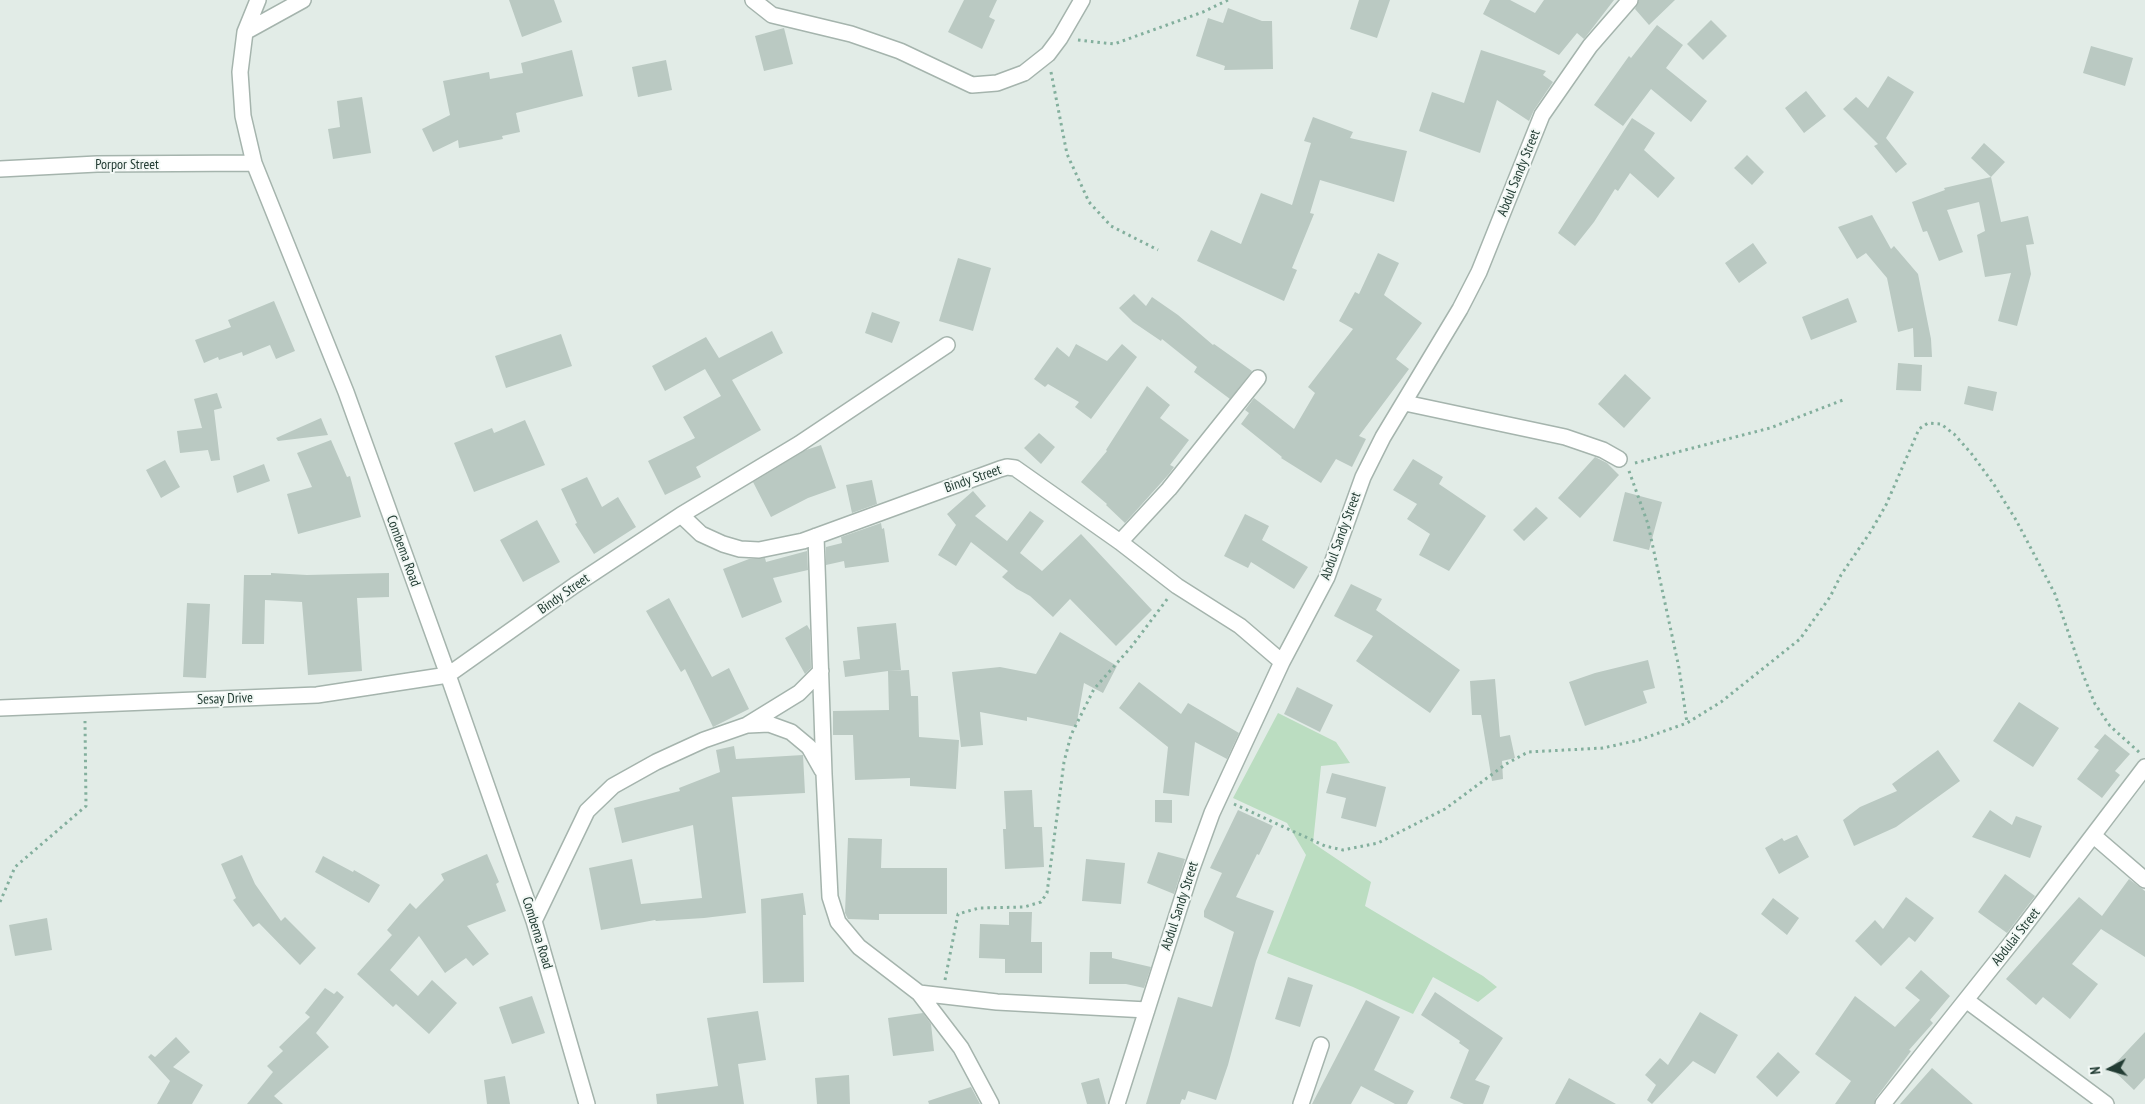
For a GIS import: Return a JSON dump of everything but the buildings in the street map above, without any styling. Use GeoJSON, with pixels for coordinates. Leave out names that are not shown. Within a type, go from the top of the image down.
{"type":"FeatureCollection","features":[{"type":"Feature","properties":{"kind":"street","name":"Combema Road"},"geometry":{"type":"LineString","coordinates":[[258,0],[245,32],[240,72],[244,116],[254,163],[346,392],[448,675],[534,921],[587,1104]]}},
{"type":"Feature","properties":{"kind":"street"},"geometry":{"type":"LineString","coordinates":[[245,32],[303,0]]}},
{"type":"Feature","properties":{"kind":"street"},"geometry":{"type":"LineString","coordinates":[[753,0],[772,15],[851,34],[900,50],[972,84],[996,83],[1024,73],[1048,54],[1060,38],[1082,0]]}},
{"type":"Feature","properties":{"kind":"street","name":"Abdul Sandy Street"},"geometry":{"type":"LineString","coordinates":[[1117,1104],[1190,871],[1212,813],[1282,662],[1327,576],[1363,477],[1383,437],[1405,403],[1479,272],[1517,172],[1542,115],[1590,46],[1630,0]]}},
{"type":"Feature","properties":{"kind":"street","name":"Porpor Street"},"geometry":{"type":"LineString","coordinates":[[0,169],[97,164],[254,163]]}},
{"type":"Feature","properties":{"kind":"street","name":"Bindy Street"},"geometry":{"type":"LineString","coordinates":[[448,675],[575,585],[681,515],[799,444],[947,345]]}},
{"type":"Feature","properties":{"kind":"street"},"geometry":{"type":"LineString","coordinates":[[1120,542],[1169,489],[1258,378]]}},
{"type":"Feature","properties":{"kind":"street"},"geometry":{"type":"LineString","coordinates":[[1405,403],[1565,437],[1603,450],[1619,459]]}},
{"type":"Feature","properties":{"kind":"street","name":"Bindy Street"},"geometry":{"type":"LineString","coordinates":[[681,515],[701,534],[723,544],[740,549],[759,550],[803,541],[1007,467],[1015,468],[1120,542],[1177,586],[1240,626],[1282,662]]}},
{"type":"Feature","properties":{"kind":"street"},"geometry":{"type":"LineString","coordinates":[[816,536],[830,897],[838,922],[859,947],[919,993],[960,1048],[990,1104]]}},
{"type":"Feature","properties":{"kind":"street"},"geometry":{"type":"LineString","coordinates":[[534,921],[587,811],[614,786],[656,762],[704,740],[747,725],[799,693],[821,671]]}},
{"type":"Feature","properties":{"kind":"street","name":"Sesay Drive"},"geometry":{"type":"LineString","coordinates":[[0,708],[84,703],[317,695],[448,675]]}},
{"type":"Feature","properties":{"kind":"street"},"geometry":{"type":"LineString","coordinates":[[747,725],[769,724],[792,732],[809,747],[824,774]]}},
{"type":"Feature","properties":{"kind":"street","name":"Abdulai Street"},"geometry":{"type":"LineString","coordinates":[[1883,1104],[2094,836],[2145,767]]}},
{"type":"Feature","properties":{"kind":"street"},"geometry":{"type":"LineString","coordinates":[[2094,836],[2145,880]]}},
{"type":"Feature","properties":{"kind":"street"},"geometry":{"type":"LineString","coordinates":[[919,993],[997,1002],[1147,1010]]}},
{"type":"Feature","properties":{"kind":"street"},"geometry":{"type":"LineString","coordinates":[[1966,1000],[2106,1104]]}},
{"type":"Feature","properties":{"kind":"street"},"geometry":{"type":"LineString","coordinates":[[1301,1104],[1321,1045]]}},
{"type":"Feature","properties":{"kind":"path"},"geometry":{"type":"LineString","coordinates":[[1060,38],[1114,44],[1203,12],[1228,0]]}},
{"type":"Feature","properties":{"kind":"path"},"geometry":{"type":"LineString","coordinates":[[1048,54],[1067,154],[1089,202],[1111,226],[1158,250]]}},
{"type":"Feature","properties":{"kind":"path"},"geometry":{"type":"LineString","coordinates":[[1687,723],[1679,668],[1648,524],[1627,465],[1770,428],[1843,400]]}},
{"type":"Feature","properties":{"kind":"path"},"geometry":{"type":"LineString","coordinates":[[1220,797],[1256,816],[1325,846],[1343,850],[1378,843],[1420,823],[1446,809],[1506,764],[1528,752],[1603,748],[1639,740],[1687,723],[1721,702],[1800,639],[1830,598],[1841,575],[1886,505],[1920,429],[1928,423],[1941,424],[1954,434],[1993,483],[2016,520],[2056,594],[2082,672],[2095,704],[2110,726],[2145,758]]}},
{"type":"Feature","properties":{"kind":"path"},"geometry":{"type":"LineString","coordinates":[[942,996],[958,914],[979,908],[1024,907],[1042,902],[1047,893],[1051,874],[1064,762],[1071,735],[1094,688],[1132,646],[1177,586]]}},
{"type":"Feature","properties":{"kind":"path"},"geometry":{"type":"LineString","coordinates":[[0,902],[15,867],[86,806],[84,703]]}},
{"type":"Feature","properties":{"kind":"green space"},"geometry":{"type":"Polygon","coordinates":[[[1278,713],[1336,742],[1350,763],[1321,766],[1313,843],[1371,882],[1365,906],[1483,976],[1497,987],[1478,1002],[1433,977],[1413,1014],[1353,987],[1267,953],[1306,855],[1287,823],[1233,798],[1278,713]]]}}]}
